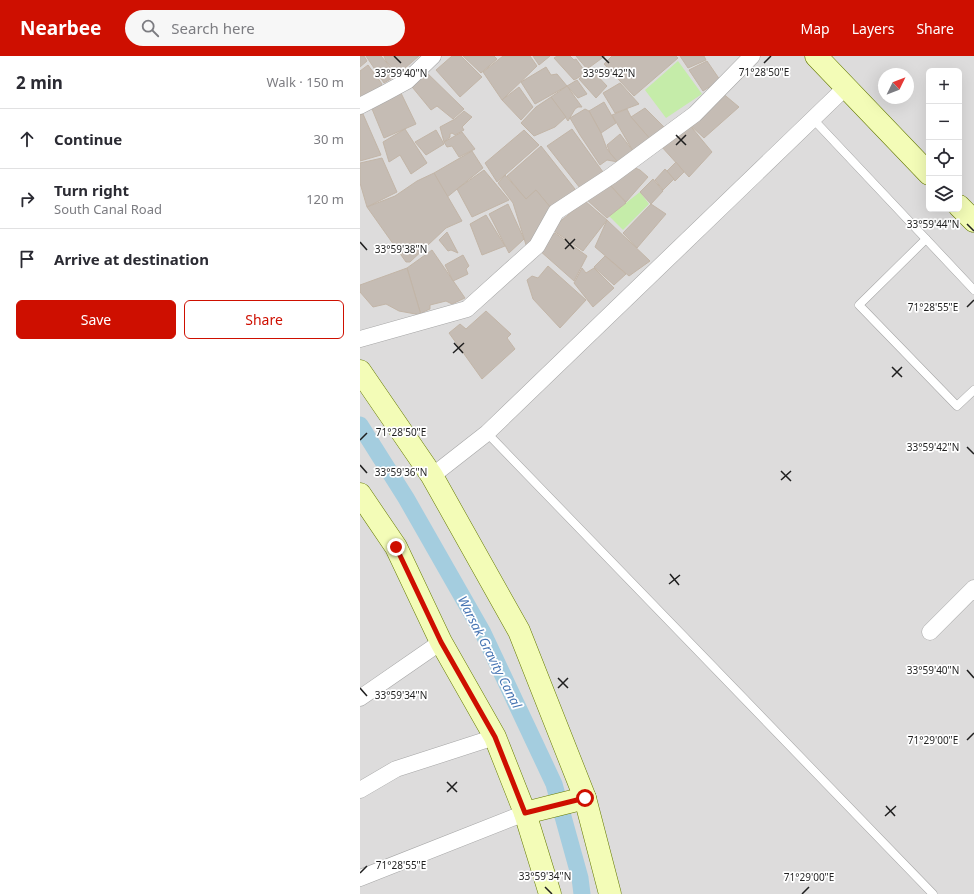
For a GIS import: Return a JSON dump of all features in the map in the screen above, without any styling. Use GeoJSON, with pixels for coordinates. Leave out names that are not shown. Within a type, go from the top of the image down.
{"type":"FeatureCollection","features":[{"type":"Feature","properties":{"kind":"main road"},"geometry":{"type":"LineString","coordinates":[[816,56],[926,171]]}},
{"type":"Feature","properties":{"kind":"main road"},"geometry":{"type":"LineString","coordinates":[[962,209],[974,221]]}},
{"type":"Feature","properties":{"kind":"main road"},"geometry":{"type":"LineString","coordinates":[[360,372],[432,476],[519,632],[585,798],[610,894]]}},
{"type":"Feature","properties":{"kind":"main road"},"geometry":{"type":"LineString","coordinates":[[360,494],[396,547],[441,642],[495,737],[525,813],[550,894]]}},
{"type":"Feature","properties":{"kind":"main road"},"geometry":{"type":"LineString","coordinates":[[525,813],[585,798]]}},
{"type":"Feature","properties":{"kind":"street"},"geometry":{"type":"LineString","coordinates":[[360,106],[407,80],[433,56]]}},
{"type":"Feature","properties":{"kind":"street"},"geometry":{"type":"LineString","coordinates":[[360,340],[467,309],[537,246],[556,212],[611,176],[695,114],[752,56]]}},
{"type":"Feature","properties":{"kind":"street"},"geometry":{"type":"LineString","coordinates":[[432,476],[487,433],[846,87]]}},
{"type":"Feature","properties":{"kind":"street"},"geometry":{"type":"LineString","coordinates":[[930,632],[974,588]]}},
{"type":"Feature","properties":{"kind":"street"},"geometry":{"type":"LineString","coordinates":[[360,698],[441,642]]}},
{"type":"Feature","properties":{"kind":"street"},"geometry":{"type":"LineString","coordinates":[[360,790],[396,769],[495,737]]}},
{"type":"Feature","properties":{"kind":"street"},"geometry":{"type":"LineString","coordinates":[[360,876],[525,813]]}},
{"type":"Feature","properties":{"kind":"lane"},"geometry":{"type":"LineString","coordinates":[[813,119],[974,290]]}},
{"type":"Feature","properties":{"kind":"lane"},"geometry":{"type":"LineString","coordinates":[[926,239],[859,305],[957,406],[974,390]]}},
{"type":"Feature","properties":{"kind":"lane"},"geometry":{"type":"LineString","coordinates":[[487,433],[933,894]]}},
{"type":"Feature","properties":{"kind":"shaded area"},"geometry":{"type":"Polygon","coordinates":[[[360,56],[974,56],[974,894],[360,894],[360,56]]]}},
{"type":"Feature","properties":{"kind":"green space"},"geometry":{"type":"Polygon","coordinates":[[[678,61],[702,94],[666,118],[645,90],[678,61]]]}},
{"type":"Feature","properties":{"kind":"green space"},"geometry":{"type":"Polygon","coordinates":[[[640,192],[649,204],[623,230],[609,216],[640,192]]]}},
{"type":"Feature","properties":{"kind":"building"},"geometry":{"type":"Polygon","coordinates":[[[360,56],[364,56],[367,61],[360,67],[360,56]]]}},
{"type":"Feature","properties":{"kind":"building"},"geometry":{"type":"Polygon","coordinates":[[[366,56],[381,56],[397,75],[384,83],[366,56]]]}},
{"type":"Feature","properties":{"kind":"building"},"geometry":{"type":"Polygon","coordinates":[[[384,56],[419,56],[398,74],[386,61],[384,56]]]}},
{"type":"Feature","properties":{"kind":"building"},"geometry":{"type":"Polygon","coordinates":[[[452,56],[461,56],[482,77],[460,97],[436,70],[452,56]]]}},
{"type":"Feature","properties":{"kind":"building"},"geometry":{"type":"Polygon","coordinates":[[[463,56],[494,56],[497,59],[481,73],[463,56]]]}},
{"type":"Feature","properties":{"kind":"building"},"geometry":{"type":"Polygon","coordinates":[[[503,56],[530,56],[537,66],[502,100],[483,72],[503,56]]]}},
{"type":"Feature","properties":{"kind":"building"},"geometry":{"type":"Polygon","coordinates":[[[533,56],[550,56],[539,65],[533,56]]]}},
{"type":"Feature","properties":{"kind":"building"},"geometry":{"type":"Polygon","coordinates":[[[557,56],[570,56],[574,60],[576,59],[586,73],[574,80],[554,58],[557,56]]]}},
{"type":"Feature","properties":{"kind":"building"},"geometry":{"type":"Polygon","coordinates":[[[576,56],[605,56],[587,69],[576,56]]]}},
{"type":"Feature","properties":{"kind":"building"},"geometry":{"type":"Polygon","coordinates":[[[612,56],[676,56],[678,58],[634,96],[604,64],[612,56]]]}},
{"type":"Feature","properties":{"kind":"building"},"geometry":{"type":"Polygon","coordinates":[[[680,56],[704,56],[706,60],[688,68],[680,56]]]}},
{"type":"Feature","properties":{"kind":"building"},"geometry":{"type":"Polygon","coordinates":[[[707,61],[720,80],[703,91],[689,70],[707,61]]]}},
{"type":"Feature","properties":{"kind":"building"},"geometry":{"type":"Polygon","coordinates":[[[368,65],[382,84],[378,90],[360,99],[360,71],[368,65]]]}},
{"type":"Feature","properties":{"kind":"building"},"geometry":{"type":"Polygon","coordinates":[[[546,67],[551,75],[557,74],[567,86],[535,104],[521,82],[546,67]]]}},
{"type":"Feature","properties":{"kind":"building"},"geometry":{"type":"Polygon","coordinates":[[[422,68],[464,109],[453,119],[437,106],[431,110],[408,82],[422,68]]]}},
{"type":"Feature","properties":{"kind":"building"},"geometry":{"type":"Polygon","coordinates":[[[591,69],[607,86],[596,98],[579,79],[591,69]]]}},
{"type":"Feature","properties":{"kind":"building"},"geometry":{"type":"Polygon","coordinates":[[[577,80],[587,94],[578,98],[567,86],[577,80]]]}},
{"type":"Feature","properties":{"kind":"building"},"geometry":{"type":"Polygon","coordinates":[[[620,83],[639,104],[615,113],[603,93],[620,83]]]}},
{"type":"Feature","properties":{"kind":"building"},"geometry":{"type":"Polygon","coordinates":[[[567,86],[582,107],[575,109],[568,121],[551,97],[567,86]]]}},
{"type":"Feature","properties":{"kind":"building"},"geometry":{"type":"Polygon","coordinates":[[[519,87],[533,107],[521,120],[502,100],[519,87]]]}},
{"type":"Feature","properties":{"kind":"building"},"geometry":{"type":"Polygon","coordinates":[[[400,91],[416,124],[384,138],[370,104],[400,91]]]}},
{"type":"Feature","properties":{"kind":"building"},"geometry":{"type":"Polygon","coordinates":[[[721,92],[739,107],[704,138],[688,123],[721,92]]]}},
{"type":"Feature","properties":{"kind":"building"},"geometry":{"type":"Polygon","coordinates":[[[551,97],[566,117],[555,127],[534,136],[521,123],[536,107],[551,97]]]}},
{"type":"Feature","properties":{"kind":"building"},"geometry":{"type":"Polygon","coordinates":[[[604,102],[616,123],[601,133],[589,111],[604,102]]]}},
{"type":"Feature","properties":{"kind":"building"},"geometry":{"type":"Polygon","coordinates":[[[645,108],[665,128],[651,140],[631,117],[645,108]]]}},
{"type":"Feature","properties":{"kind":"building"},"geometry":{"type":"Polygon","coordinates":[[[585,109],[589,111],[601,133],[607,149],[618,162],[607,160],[600,165],[580,135],[570,118],[585,109]]]}},
{"type":"Feature","properties":{"kind":"building"},"geometry":{"type":"Polygon","coordinates":[[[627,109],[631,117],[651,140],[633,151],[612,115],[627,109]]]}},
{"type":"Feature","properties":{"kind":"building"},"geometry":{"type":"Polygon","coordinates":[[[464,111],[472,117],[462,127],[464,130],[455,135],[452,133],[450,134],[450,137],[444,142],[440,127],[455,119],[464,111]]]}},
{"type":"Feature","properties":{"kind":"building"},"geometry":{"type":"Polygon","coordinates":[[[363,114],[381,155],[360,161],[360,115],[363,114]]]}},
{"type":"Feature","properties":{"kind":"building"},"geometry":{"type":"Polygon","coordinates":[[[688,123],[712,152],[689,177],[661,146],[688,123]]]}},
{"type":"Feature","properties":{"kind":"building"},"geometry":{"type":"Polygon","coordinates":[[[405,129],[427,163],[411,174],[400,155],[389,162],[383,142],[405,129]]]}},
{"type":"Feature","properties":{"kind":"building"},"geometry":{"type":"Polygon","coordinates":[[[572,129],[603,172],[580,188],[547,146],[572,129]]]}},
{"type":"Feature","properties":{"kind":"building"},"geometry":{"type":"Polygon","coordinates":[[[436,130],[444,144],[426,155],[415,142],[436,130]]]}},
{"type":"Feature","properties":{"kind":"building"},"geometry":{"type":"Polygon","coordinates":[[[524,130],[539,145],[497,182],[485,163],[524,130]]]}},
{"type":"Feature","properties":{"kind":"building"},"geometry":{"type":"Polygon","coordinates":[[[462,132],[475,149],[459,157],[452,146],[447,147],[444,142],[462,132]]]}},
{"type":"Feature","properties":{"kind":"building"},"geometry":{"type":"Polygon","coordinates":[[[620,134],[633,151],[618,162],[610,153],[607,145],[620,134]]]}},
{"type":"Feature","properties":{"kind":"building"},"geometry":{"type":"Polygon","coordinates":[[[541,146],[575,189],[554,212],[536,190],[526,199],[507,176],[541,146]]]}},
{"type":"Feature","properties":{"kind":"building"},"geometry":{"type":"Polygon","coordinates":[[[472,151],[483,168],[446,198],[434,173],[472,151]]]}},
{"type":"Feature","properties":{"kind":"building"},"geometry":{"type":"Polygon","coordinates":[[[382,158],[397,192],[367,207],[360,183],[360,163],[382,158]]]}},
{"type":"Feature","properties":{"kind":"building"},"geometry":{"type":"Polygon","coordinates":[[[676,162],[684,172],[675,181],[667,171],[676,162]]]}},
{"type":"Feature","properties":{"kind":"building"},"geometry":{"type":"Polygon","coordinates":[[[631,166],[640,170],[648,177],[626,202],[609,184],[631,166]]]}},
{"type":"Feature","properties":{"kind":"building"},"geometry":{"type":"Polygon","coordinates":[[[665,169],[674,179],[663,190],[655,180],[665,169]]]}},
{"type":"Feature","properties":{"kind":"building"},"geometry":{"type":"Polygon","coordinates":[[[484,170],[509,200],[472,217],[457,189],[484,170]]]}},
{"type":"Feature","properties":{"kind":"building"},"geometry":{"type":"Polygon","coordinates":[[[434,173],[462,221],[446,228],[410,262],[406,262],[367,207],[395,196],[417,181],[434,173]]]}},
{"type":"Feature","properties":{"kind":"building"},"geometry":{"type":"Polygon","coordinates":[[[505,175],[526,199],[536,190],[556,214],[527,248],[513,203],[498,183],[505,175]]]}},
{"type":"Feature","properties":{"kind":"building"},"geometry":{"type":"Polygon","coordinates":[[[653,179],[663,191],[651,204],[640,192],[653,179]]]}},
{"type":"Feature","properties":{"kind":"building"},"geometry":{"type":"Polygon","coordinates":[[[609,184],[626,203],[607,218],[586,199],[609,184]]]}},
{"type":"Feature","properties":{"kind":"building"},"geometry":{"type":"Polygon","coordinates":[[[585,201],[607,220],[583,251],[551,229],[585,201]]]}},
{"type":"Feature","properties":{"kind":"building"},"geometry":{"type":"Polygon","coordinates":[[[508,204],[524,239],[509,253],[489,214],[508,204]]]}},
{"type":"Feature","properties":{"kind":"building"},"geometry":{"type":"Polygon","coordinates":[[[651,204],[666,214],[637,248],[623,233],[651,204]]]}},
{"type":"Feature","properties":{"kind":"building"},"geometry":{"type":"Polygon","coordinates":[[[486,215],[505,246],[482,255],[470,224],[486,215]]]}},
{"type":"Feature","properties":{"kind":"building"},"geometry":{"type":"Polygon","coordinates":[[[607,220],[650,261],[629,276],[595,247],[607,220]]]}},
{"type":"Feature","properties":{"kind":"building"},"geometry":{"type":"Polygon","coordinates":[[[447,232],[458,253],[451,250],[448,251],[439,240],[447,232]]]}},
{"type":"Feature","properties":{"kind":"building"},"geometry":{"type":"Polygon","coordinates":[[[555,233],[587,256],[574,281],[539,250],[555,233]]]}},
{"type":"Feature","properties":{"kind":"building"},"geometry":{"type":"Polygon","coordinates":[[[432,250],[465,298],[452,304],[446,301],[430,305],[430,309],[423,312],[421,315],[407,268],[432,250]]]}},
{"type":"Feature","properties":{"kind":"building"},"geometry":{"type":"Polygon","coordinates":[[[463,255],[469,266],[466,269],[468,274],[453,281],[445,265],[463,255]]]}},
{"type":"Feature","properties":{"kind":"building"},"geometry":{"type":"Polygon","coordinates":[[[605,256],[626,274],[614,285],[594,267],[605,256]]]}},
{"type":"Feature","properties":{"kind":"building"},"geometry":{"type":"Polygon","coordinates":[[[548,266],[586,300],[560,328],[533,299],[527,280],[532,276],[538,278],[548,266]]]}},
{"type":"Feature","properties":{"kind":"building"},"geometry":{"type":"Polygon","coordinates":[[[407,268],[421,315],[399,311],[386,304],[373,307],[360,292],[360,285],[407,268]]]}},
{"type":"Feature","properties":{"kind":"building"},"geometry":{"type":"Polygon","coordinates":[[[582,268],[586,273],[594,268],[614,288],[593,307],[574,283],[582,268]]]}},
{"type":"Feature","properties":{"kind":"building"},"geometry":{"type":"Polygon","coordinates":[[[486,311],[511,334],[507,338],[515,349],[482,379],[449,333],[460,324],[466,329],[486,311]]]}},
{"type":"Feature","properties":{"kind":"waterway","name":"Warsak Gravity Canal"},"geometry":{"type":"LineString","coordinates":[[360,425],[406,498],[483,633],[554,784],[580,878],[582,894]]}},
{"type":"Feature","properties":{"kind":"route"},"geometry":{"type":"LineString","coordinates":[[396,547],[441,642],[495,737],[525,813],[585,798]]}}]}
